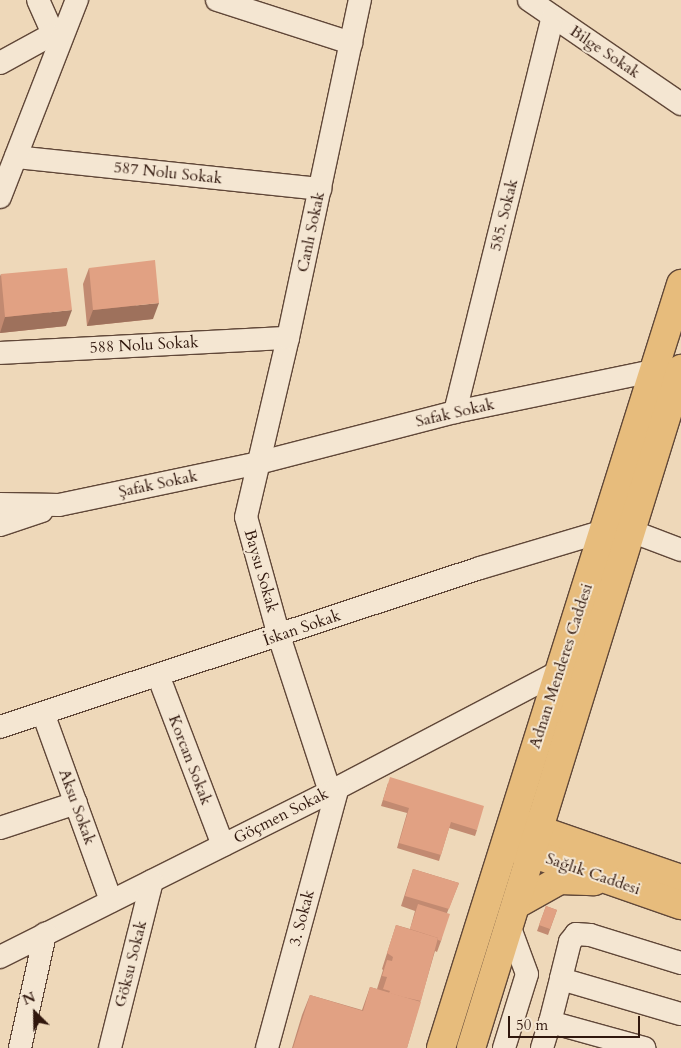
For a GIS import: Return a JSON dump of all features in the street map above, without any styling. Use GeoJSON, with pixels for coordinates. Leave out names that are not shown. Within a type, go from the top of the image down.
{"type":"FeatureCollection","features":[{"type":"Feature","properties":{"kind":"main road","name":"Adnan Menderes Caddesi"},"geometry":{"type":"LineString","coordinates":[[441,1048],[681,284]]}},
{"type":"Feature","properties":{"kind":"main road","name":"Adnan Menderes Caddesi"},"geometry":{"type":"LineString","coordinates":[[471,1048],[631,531],[674,419],[681,369]]}},
{"type":"Feature","properties":{"kind":"main road"},"geometry":{"type":"LineString","coordinates":[[556,773],[554,809],[558,822],[570,836],[594,848]]}},
{"type":"Feature","properties":{"kind":"main road","name":"Sağlık Caddesi"},"geometry":{"type":"LineString","coordinates":[[509,833],[536,841],[594,848],[681,879]]}},
{"type":"Feature","properties":{"kind":"main road","name":"Sağlık Caddesi"},"geometry":{"type":"LineString","coordinates":[[536,841],[614,882],[681,904]]}},
{"type":"Feature","properties":{"kind":"main road"},"geometry":{"type":"LineString","coordinates":[[513,916],[560,880],[614,882]]}},
{"type":"Feature","properties":{"kind":"street"},"geometry":{"type":"LineString","coordinates":[[38,0],[56,40]]}},
{"type":"Feature","properties":{"kind":"street"},"geometry":{"type":"LineString","coordinates":[[2,186],[16,157],[56,40],[77,0]]}},
{"type":"Feature","properties":{"kind":"street"},"geometry":{"type":"LineString","coordinates":[[217,0],[351,43]]}},
{"type":"Feature","properties":{"kind":"street","name":"Canlı Sokak"},"geometry":{"type":"LineString","coordinates":[[258,463],[288,338],[360,0]]}},
{"type":"Feature","properties":{"kind":"street","name":"Bilge Sokak"},"geometry":{"type":"LineString","coordinates":[[529,0],[681,104]]}},
{"type":"Feature","properties":{"kind":"street","name":"585. Sokak"},"geometry":{"type":"LineString","coordinates":[[455,412],[553,17]]}},
{"type":"Feature","properties":{"kind":"street"},"geometry":{"type":"LineString","coordinates":[[0,63],[56,40]]}},
{"type":"Feature","properties":{"kind":"street","name":"587 Nolu Sokak"},"geometry":{"type":"LineString","coordinates":[[16,157],[320,190]]}},
{"type":"Feature","properties":{"kind":"street","name":"588 Nolu Sokak"},"geometry":{"type":"LineString","coordinates":[[0,353],[288,338]]}},
{"type":"Feature","properties":{"kind":"street","name":"Safak Sokak"},"geometry":{"type":"LineString","coordinates":[[258,463],[455,412],[653,372]]}},
{"type":"Feature","properties":{"kind":"street","name":"Şafak Sokak"},"geometry":{"type":"LineString","coordinates":[[0,525],[59,505],[258,463]]}},
{"type":"Feature","properties":{"kind":"street","name":"Baysu Sokak"},"geometry":{"type":"LineString","coordinates":[[258,463],[246,517],[279,636],[334,789]]}},
{"type":"Feature","properties":{"kind":"street","name":"Şafak Sokak"},"geometry":{"type":"LineString","coordinates":[[0,504],[59,505]]}},
{"type":"Feature","properties":{"kind":"street","name":"İskan Sokak"},"geometry":{"type":"LineString","coordinates":[[0,727],[480,568],[604,531]]}},
{"type":"Feature","properties":{"kind":"street"},"geometry":{"type":"LineString","coordinates":[[631,531],[681,550]]}},
{"type":"Feature","properties":{"kind":"street","name":"Göçmen Sokak"},"geometry":{"type":"LineString","coordinates":[[0,957],[334,789],[560,671]]}},
{"type":"Feature","properties":{"kind":"street","name":"Korcan Sokak"},"geometry":{"type":"LineString","coordinates":[[158,675],[223,845]]}},
{"type":"Feature","properties":{"kind":"street","name":"Aksu Sokak"},"geometry":{"type":"LineString","coordinates":[[43,713],[111,901]]}},
{"type":"Feature","properties":{"kind":"street","name":"3. Sokak"},"geometry":{"type":"LineString","coordinates":[[267,1048],[334,789]]}},
{"type":"Feature","properties":{"kind":"street"},"geometry":{"type":"LineString","coordinates":[[0,828],[76,803]]}},
{"type":"Feature","properties":{"kind":"street","name":"Göksu Sokak"},"geometry":{"type":"LineString","coordinates":[[110,1048],[152,881]]}},
{"type":"Feature","properties":{"kind":"street"},"geometry":{"type":"LineString","coordinates":[[504,1048],[526,974],[513,916]]}},
{"type":"Feature","properties":{"kind":"street"},"geometry":{"type":"LineString","coordinates":[[20,1048],[45,934]]}},
{"type":"Feature","properties":{"kind":"street"},"geometry":{"type":"LineString","coordinates":[[542,1048],[570,942],[576,934],[590,935],[681,963]]}},
{"type":"Feature","properties":{"kind":"street"},"geometry":{"type":"LineString","coordinates":[[561,979],[681,1014]]}},
{"type":"Feature","properties":{"kind":"street"},"geometry":{"type":"LineString","coordinates":[[550,1022],[644,1048]]}},
{"type":"Feature","properties":{"kind":"building"},"geometry":{"type":"Polygon","coordinates":[[[155,260],[159,303],[93,310],[89,268],[155,260]]]}},
{"type":"Feature","properties":{"kind":"building"},"geometry":{"type":"Polygon","coordinates":[[[67,268],[72,310],[5,317],[1,274],[67,268]]]}},
{"type":"Feature","properties":{"kind":"building"},"geometry":{"type":"Polygon","coordinates":[[[390,777],[484,806],[477,830],[451,822],[441,855],[399,843],[409,808],[383,800],[390,777]]]}},
{"type":"Feature","properties":{"kind":"building"},"geometry":{"type":"Polygon","coordinates":[[[413,869],[459,883],[449,909],[405,896],[413,869]]]}},
{"type":"Feature","properties":{"kind":"building"},"geometry":{"type":"Polygon","coordinates":[[[418,904],[450,914],[441,941],[438,938],[410,929],[418,904]]]}},
{"type":"Feature","properties":{"kind":"building"},"geometry":{"type":"Polygon","coordinates":[[[546,906],[557,910],[550,929],[539,925],[546,906]]]}},
{"type":"Feature","properties":{"kind":"building"},"geometry":{"type":"Polygon","coordinates":[[[396,925],[438,938],[421,1001],[389,993],[390,991],[383,989],[387,977],[382,976],[387,960],[392,961],[393,957],[387,953],[396,925]]]}},
{"type":"Feature","properties":{"kind":"building"},"geometry":{"type":"Polygon","coordinates":[[[370,987],[421,1002],[407,1048],[293,1048],[310,995],[363,1011],[370,987]]]}}]}
